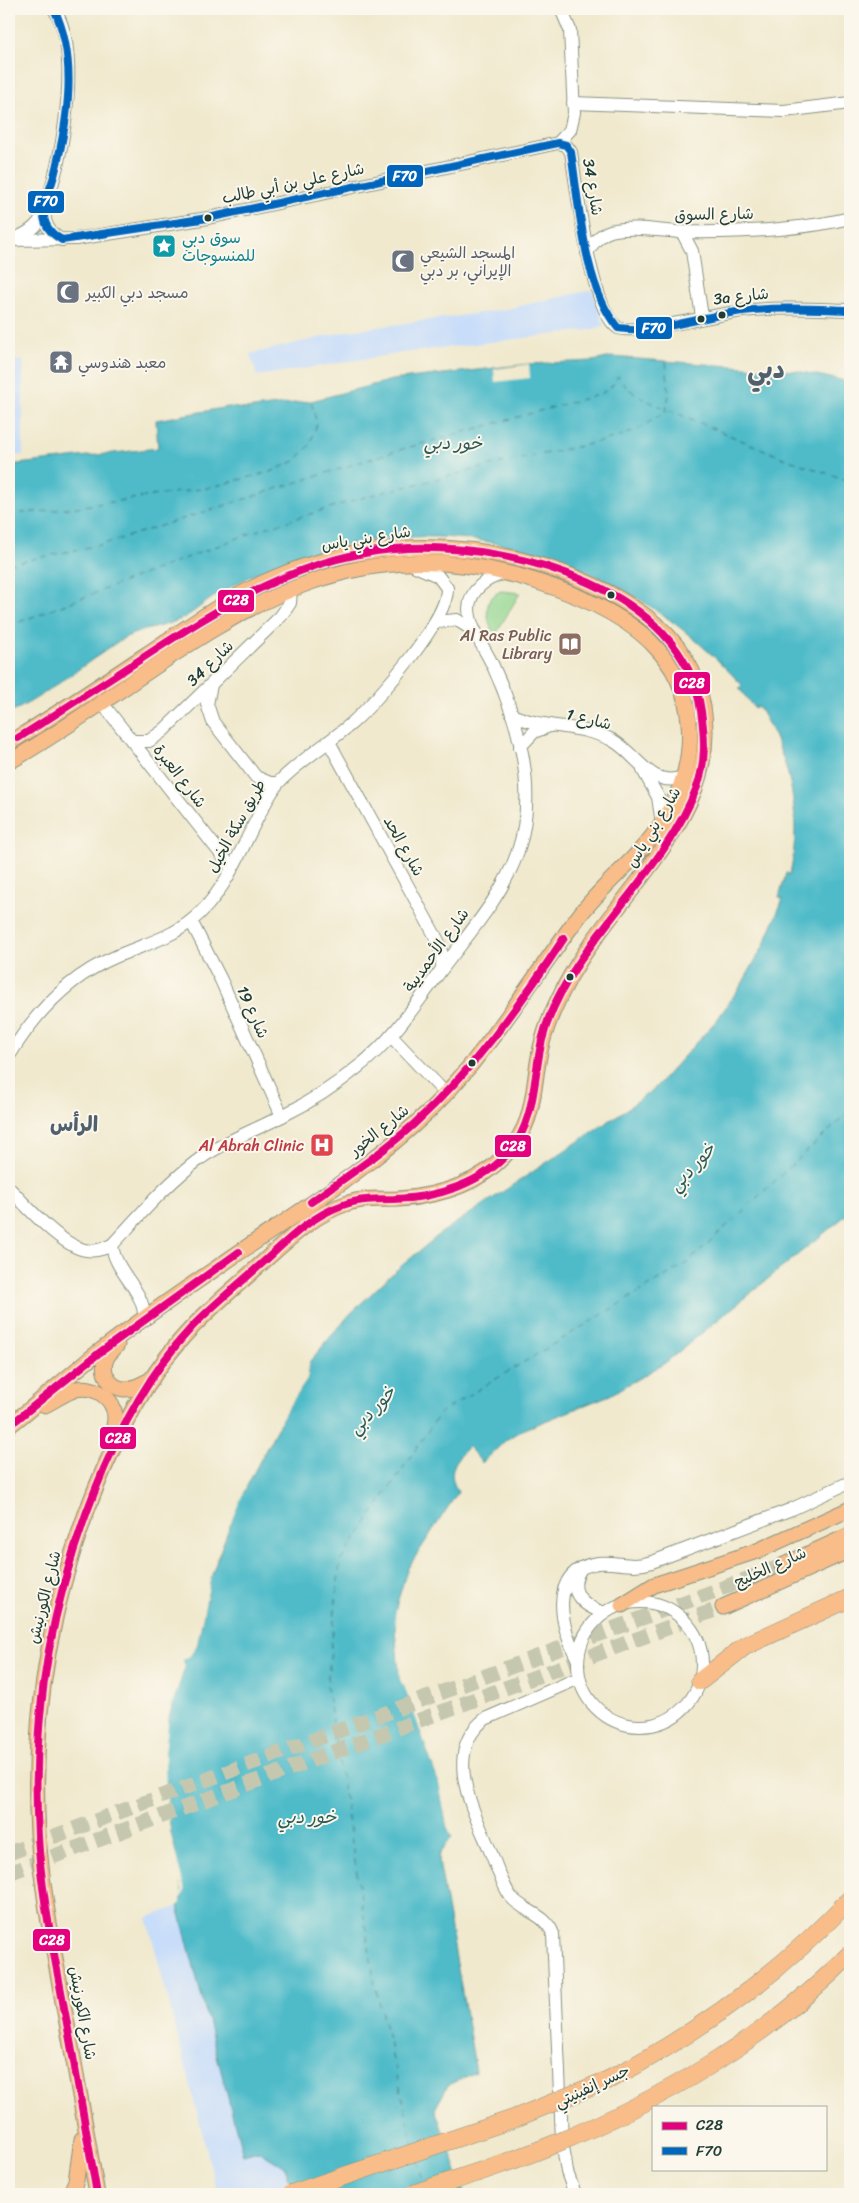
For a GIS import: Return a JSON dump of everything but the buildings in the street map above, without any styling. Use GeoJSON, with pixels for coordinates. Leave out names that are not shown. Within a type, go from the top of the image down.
{"type":"FeatureCollection","features":[{"type":"Feature","properties":{"kind":"highway"},"geometry":{"type":"LineString","coordinates":[[700,1681],[745,1646],[850,1598]]}},
{"type":"Feature","properties":{"kind":"highway","name":"جسر إنفينيتي"},"geometry":{"type":"LineString","coordinates":[[291,2194],[545,2108],[638,2065],[697,2030],[753,1990],[805,1945],[850,1900]]}},
{"type":"Feature","properties":{"kind":"highway"},"geometry":{"type":"LineString","coordinates":[[413,2194],[551,2145],[650,2099],[712,2063],[772,2022],[800,2000],[850,1954]]}},
{"type":"Feature","properties":{"kind":"main road","name":"شارع بني ياس"},"geometry":{"type":"LineString","coordinates":[[9,744],[208,613],[276,577],[313,564],[389,549],[428,547],[495,554],[542,566],[579,579],[614,596],[646,616],[664,631],[679,649],[691,669],[705,712],[705,758],[699,781],[690,802],[653,864],[588,948],[563,990],[542,1040],[530,1116],[522,1134],[504,1157],[472,1180],[445,1192],[406,1198],[364,1198],[345,1203],[311,1221],[193,1327],[152,1379]]}},
{"type":"Feature","properties":{"kind":"main road","name":"شارع بني ياس"},"geometry":{"type":"LineString","coordinates":[[9,762],[230,618],[291,588],[343,571],[408,564],[462,565],[515,574],[576,596],[632,626],[657,648],[679,682],[687,706],[690,724],[689,755],[685,776]]}},
{"type":"Feature","properties":{"kind":"main road","name":"شارع الخور"},"geometry":{"type":"LineString","coordinates":[[11,1424],[139,1322],[377,1156],[415,1124],[446,1094],[498,1031],[595,897],[635,858],[662,823],[685,776]]}},
{"type":"Feature","properties":{"kind":"main road"},"geometry":{"type":"LineString","coordinates":[[595,897],[614,914]]}},
{"type":"Feature","properties":{"kind":"main road"},"geometry":{"type":"LineString","coordinates":[[139,1322],[106,1358],[104,1372],[112,1384],[126,1389],[152,1379]]}},
{"type":"Feature","properties":{"kind":"main road","name":"شارع الكورنيش"},"geometry":{"type":"LineString","coordinates":[[96,2187],[44,1887],[38,1824],[37,1757],[42,1693],[54,1624],[71,1556],[102,1475],[125,1426],[152,1379]]}},
{"type":"Feature","properties":{"kind":"main road"},"geometry":{"type":"LineString","coordinates":[[11,1424],[74,1389],[88,1388],[102,1394],[113,1409],[115,1418],[102,1475]]}},
{"type":"Feature","properties":{"kind":"main road"},"geometry":{"type":"LineString","coordinates":[[622,1605],[654,1585],[757,1551],[850,1509]]}},
{"type":"Feature","properties":{"kind":"main road","name":"شارع الخليج"},"geometry":{"type":"LineString","coordinates":[[782,1566],[850,1535]]}},
{"type":"Feature","properties":{"kind":"main road","name":"شارع الخليج"},"geometry":{"type":"LineString","coordinates":[[723,1607],[850,1551]]}},
{"type":"Feature","properties":{"kind":"main road"},"geometry":{"type":"LineString","coordinates":[[818,1613],[850,1591]]}},
{"type":"Feature","properties":{"kind":"main road"},"geometry":{"type":"LineString","coordinates":[[70,2194],[78,2169],[85,2123]]}},
{"type":"Feature","properties":{"kind":"main road"},"geometry":{"type":"LineString","coordinates":[[96,2187],[105,2194]]}},
{"type":"Feature","properties":{"kind":"street","name":"شارع علي بن أبي طالب"},"geometry":{"type":"LineString","coordinates":[[9,240],[21,236],[34,227],[45,207],[61,151],[68,84],[66,45],[59,19],[54,9]]}},
{"type":"Feature","properties":{"kind":"street"},"geometry":{"type":"LineString","coordinates":[[558,143],[570,130],[573,122],[570,30],[561,9]]}},
{"type":"Feature","properties":{"kind":"street"},"geometry":{"type":"LineString","coordinates":[[573,103],[784,111],[850,104]]}},
{"type":"Feature","properties":{"kind":"street","name":"شارع علي بن أبي طالب"},"geometry":{"type":"LineString","coordinates":[[9,240],[62,240],[208,218],[558,143]]}},
{"type":"Feature","properties":{"kind":"street","name":"شارع 34"},"geometry":{"type":"LineString","coordinates":[[558,143],[566,145],[571,152],[587,253],[609,320],[624,330],[637,329]]}},
{"type":"Feature","properties":{"kind":"street","name":"شارع علي بن أبي طالب"},"geometry":{"type":"LineString","coordinates":[[45,207],[46,224],[52,234],[62,240]]}},
{"type":"Feature","properties":{"kind":"street","name":"شارع السوق"},"geometry":{"type":"LineString","coordinates":[[587,253],[601,236],[616,230],[682,232],[796,228],[850,218]]}},
{"type":"Feature","properties":{"kind":"street"},"geometry":{"type":"LineString","coordinates":[[682,232],[692,251],[702,317]]}},
{"type":"Feature","properties":{"kind":"street","name":"3a شارع"},"geometry":{"type":"LineString","coordinates":[[637,329],[702,317],[781,308],[850,310]]}},
{"type":"Feature","properties":{"kind":"street","name":"طريق سكة الخيل"},"geometry":{"type":"LineString","coordinates":[[9,1056],[28,1025],[41,1010],[74,980],[115,957],[166,937],[191,921],[214,898],[278,783],[294,768],[329,742],[372,703],[436,622],[445,603],[447,588],[438,576],[408,564]]}},
{"type":"Feature","properties":{"kind":"street","name":"شارع الأحمديية"},"geometry":{"type":"LineString","coordinates":[[112,1244],[170,1184],[202,1158],[246,1132],[282,1116],[326,1091],[360,1066],[391,1036],[490,904],[518,851],[527,806],[525,776],[512,715],[500,682],[476,632],[469,608],[472,596],[490,578],[515,574]]}},
{"type":"Feature","properties":{"kind":"street","name":"شارع 34"},"geometry":{"type":"LineString","coordinates":[[132,741],[141,742],[157,737],[286,610],[291,596],[291,588]]}},
{"type":"Feature","properties":{"kind":"street"},"geometry":{"type":"LineString","coordinates":[[436,622],[450,619],[458,620],[476,632]]}},
{"type":"Feature","properties":{"kind":"street"},"geometry":{"type":"LineString","coordinates":[[211,685],[207,704],[213,722],[256,777],[270,783],[278,783]]}},
{"type":"Feature","properties":{"kind":"street","name":"شارع العبرة"},"geometry":{"type":"LineString","coordinates":[[102,703],[232,868]]}},
{"type":"Feature","properties":{"kind":"street","name":"شارع 1"},"geometry":{"type":"LineString","coordinates":[[512,715],[550,726],[602,736],[621,746],[647,772],[661,779],[677,779],[685,776]]}},
{"type":"Feature","properties":{"kind":"street","name":"شارع 1"},"geometry":{"type":"LineString","coordinates":[[520,747],[534,732],[550,726]]}},
{"type":"Feature","properties":{"kind":"street","name":"شارع الحد"},"geometry":{"type":"LineString","coordinates":[[329,742],[438,941],[442,954],[442,968]]}},
{"type":"Feature","properties":{"kind":"street","name":"شارع 1"},"geometry":{"type":"LineString","coordinates":[[642,765],[658,797],[662,823]]}},
{"type":"Feature","properties":{"kind":"street","name":"شارع 19"},"geometry":{"type":"LineString","coordinates":[[191,921],[221,980],[282,1116]]}},
{"type":"Feature","properties":{"kind":"street"},"geometry":{"type":"LineString","coordinates":[[391,1036],[446,1094]]}},
{"type":"Feature","properties":{"kind":"street"},"geometry":{"type":"LineString","coordinates":[[9,1188],[69,1243],[77,1248],[95,1251],[115,1260]]}},
{"type":"Feature","properties":{"kind":"street"},"geometry":{"type":"LineString","coordinates":[[95,1251],[112,1244],[115,1260],[140,1297],[144,1309],[139,1322]]}},
{"type":"Feature","properties":{"kind":"street"},"geometry":{"type":"LineString","coordinates":[[140,1297],[147,1301],[164,1305]]}},
{"type":"Feature","properties":{"kind":"street"},"geometry":{"type":"LineString","coordinates":[[578,1661],[586,1634],[605,1613],[622,1605],[650,1603],[668,1609],[683,1620],[698,1644],[702,1662],[700,1681],[691,1699],[678,1713],[662,1722],[634,1726],[616,1721],[601,1712],[586,1695],[579,1678],[578,1661],[572,1646],[561,1603],[566,1584],[580,1570],[600,1563],[629,1566],[652,1562],[792,1509],[850,1482]]}},
{"type":"Feature","properties":{"kind":"street"},"geometry":{"type":"LineString","coordinates":[[580,1570],[575,1586],[578,1596],[589,1608],[605,1613]]}},
{"type":"Feature","properties":{"kind":"street"},"geometry":{"type":"LineString","coordinates":[[574,2194],[567,2172],[562,2140],[553,1934],[547,1922],[518,1904],[506,1890],[468,1797],[463,1763],[468,1741],[485,1719],[579,1678]]}},
{"type":"Feature","properties":{"kind":"shaded area"},"geometry":{"type":"Polygon","coordinates":[[[592,290],[604,326],[589,330],[402,353],[257,376],[250,354],[348,331],[502,310],[592,290]]]}},
{"type":"Feature","properties":{"kind":"shaded area"},"geometry":{"type":"Polygon","coordinates":[[[9,360],[23,361],[23,455],[9,456],[9,360]]]}},
{"type":"Feature","properties":{"kind":"shaded area"},"geometry":{"type":"Polygon","coordinates":[[[178,1906],[243,2155],[258,2151],[285,2167],[295,2194],[218,2194],[147,1918],[178,1906]]]}},
{"type":"Feature","properties":{"kind":"green space"},"geometry":{"type":"Polygon","coordinates":[[[501,591],[520,593],[494,637],[487,611],[490,600],[501,591]]]}},
{"type":"Feature","properties":{"kind":"water","name":"خور دبي"},"geometry":{"type":"Polygon","coordinates":[[[612,357],[797,371],[850,382],[850,1212],[665,1363],[610,1395],[520,1431],[506,1440],[482,1463],[468,1446],[456,1462],[452,1473],[454,1485],[458,1492],[408,1568],[397,1603],[395,1630],[400,1680],[406,1691],[439,1783],[447,1826],[452,1837],[440,1853],[439,1861],[476,2072],[448,2085],[435,2109],[465,2194],[295,2194],[285,2167],[258,2151],[243,2155],[178,1906],[182,1892],[167,1804],[165,1757],[167,1727],[185,1666],[183,1660],[190,1656],[197,1645],[211,1576],[239,1501],[287,1409],[307,1380],[310,1361],[351,1313],[393,1273],[441,1233],[624,1111],[655,1088],[717,1020],[742,984],[764,945],[783,899],[779,898],[786,873],[790,874],[794,852],[794,808],[791,787],[778,745],[758,706],[754,708],[739,688],[742,685],[694,639],[642,601],[587,571],[528,551],[468,539],[405,537],[342,545],[278,564],[236,584],[178,620],[140,631],[123,639],[45,693],[9,713],[9,465],[158,448],[156,420],[228,407],[246,409],[311,401],[392,380],[529,364],[593,361],[612,357]]]}},
{"type":"Feature","properties":{"kind":"pier"},"geometry":{"type":"Polygon","coordinates":[[[529,364],[530,378],[495,382],[494,369],[529,364]]]}},
{"type":"Feature","properties":{"kind":"pier"},"geometry":{"type":"Polygon","coordinates":[[[310,1361],[307,1380],[287,1409],[253,1470],[220,1548],[211,1576],[197,1645],[190,1656],[183,1660],[185,1666],[169,1715],[165,1755],[166,1789],[170,1831],[185,1891],[180,1899],[180,1904],[176,1907],[182,1891],[168,1831],[163,1789],[163,1755],[167,1715],[182,1666],[180,1659],[188,1654],[195,1644],[208,1575],[251,1469],[284,1408],[305,1379],[310,1361]]]}},
{"type":"Feature","properties":{"kind":"pier"},"geometry":{"type":"Polygon","coordinates":[[[408,1568],[398,1615],[402,1679],[409,1690],[442,1782],[449,1825],[454,1836],[452,1837],[447,1826],[439,1783],[406,1691],[400,1680],[395,1615],[408,1568]]]}},
{"type":"Feature","properties":{"kind":"ferry route"},"geometry":{"type":"LineString","coordinates":[[9,626],[259,530],[368,496],[502,463],[599,442],[636,431],[666,411],[669,395],[666,360]]}},
{"type":"Feature","properties":{"kind":"ferry route"},"geometry":{"type":"LineString","coordinates":[[9,564],[104,544],[392,452],[601,394],[612,386],[618,376],[627,388],[643,399],[786,459],[850,481]]}},
{"type":"Feature","properties":{"kind":"ferry route"},"geometry":{"type":"LineString","coordinates":[[9,514],[49,511],[207,488],[270,472],[295,461],[310,445],[317,424],[311,401]]}},
{"type":"Feature","properties":{"kind":"ferry route"},"geometry":{"type":"LineString","coordinates":[[414,2145],[375,1985],[327,1688],[340,1562],[440,1413],[687,1263],[850,1111]]}},
{"type":"Feature","properties":{"kind":"ferry route"},"geometry":{"type":"LineString","coordinates":[[418,2161],[423,2181]]}},
{"type":"Feature","properties":{"kind":"tunnel"},"geometry":{"type":"LineString","coordinates":[[9,1853],[782,1566]]}},
{"type":"Feature","properties":{"kind":"tunnel"},"geometry":{"type":"LineString","coordinates":[[9,1873],[723,1607]]}},
{"type":"Feature","properties":{"kind":"transit line","name":"F70"},"geometry":{"type":"LineString","coordinates":[[54,9],[66,48],[68,69],[67,111],[60,152],[45,205],[44,216],[50,231],[62,240],[208,218],[558,143],[566,145],[571,152],[580,220],[590,268],[597,291],[618,328],[649,329],[665,327],[743,311],[796,309],[850,310]]}},
{"type":"Feature","properties":{"kind":"transit line","name":"C28"},"geometry":{"type":"LineString","coordinates":[[18,738],[201,621],[266,585],[300,571],[335,560],[371,552],[409,548],[451,549],[497,555],[543,566],[588,582],[629,605],[663,634],[688,669],[701,711],[704,740],[700,778],[684,815],[651,867],[594,940],[555,1004],[542,1040],[525,1126],[510,1151],[486,1172],[457,1187],[426,1196],[349,1203],[320,1216],[298,1231],[208,1311],[176,1345],[161,1364],[135,1406],[103,1471],[79,1534],[66,1576],[47,1661],[41,1705],[37,1792],[38,1836],[51,1940],[97,2194]]}},
{"type":"Feature","properties":{"kind":"transit line","name":"C28"},"geometry":{"type":"LineString","coordinates":[[311,1202],[389,1145],[436,1103],[495,1036],[564,938]]}},
{"type":"Feature","properties":{"kind":"transit line","name":"C28"},"geometry":{"type":"LineString","coordinates":[[9,1426],[99,1353],[239,1252]]}},
{"type":"Feature","properties":{"kind":"place","name":"سوق دبي للمنسوجات"},"geometry":{"type":"Point","coordinates":[164,246]}},
{"type":"Feature","properties":{"kind":"place","name":"المسجد الشيعي الإيراني، بر دبي"},"geometry":{"type":"Point","coordinates":[403,261]}},
{"type":"Feature","properties":{"kind":"place","name":"مسجد دبي الكبير"},"geometry":{"type":"Point","coordinates":[68,292]}},
{"type":"Feature","properties":{"kind":"place","name":"معبد هندوسي"},"geometry":{"type":"Point","coordinates":[61,362]}},
{"type":"Feature","properties":{"kind":"place","name":"Al Ras Public Library"},"geometry":{"type":"Point","coordinates":[570,644]}},
{"type":"Feature","properties":{"kind":"place","name":"Al Abrah Clinic"},"geometry":{"type":"Point","coordinates":[322,1145]}},
{"type":"Feature","properties":{"kind":"district","name":"دبي"},"geometry":{"type":"Point","coordinates":[766,369]}},
{"type":"Feature","properties":{"kind":"district","name":"الرأس"},"geometry":{"type":"Point","coordinates":[74,1124]}}]}
